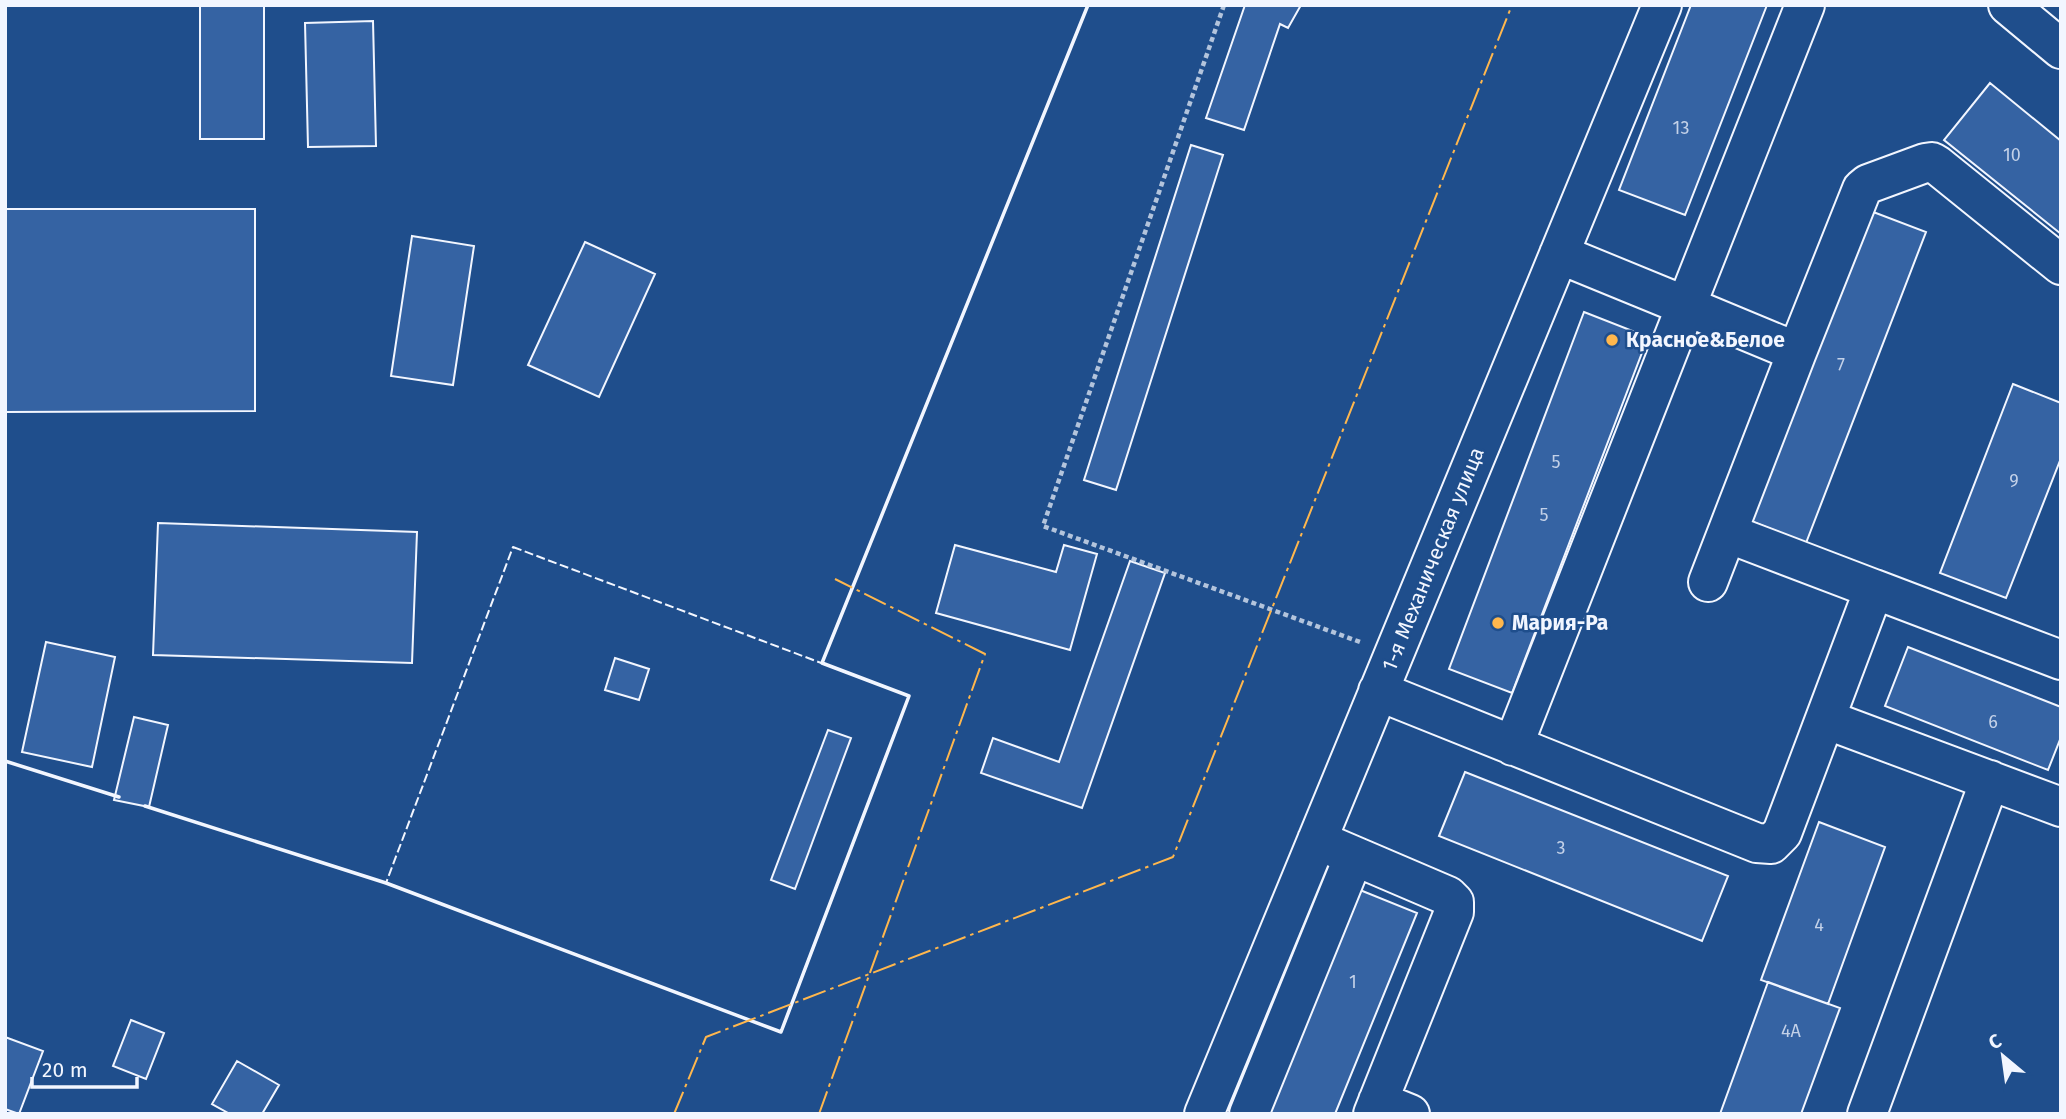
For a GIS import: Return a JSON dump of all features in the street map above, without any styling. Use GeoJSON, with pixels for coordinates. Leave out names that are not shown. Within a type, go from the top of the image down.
{"type":"FeatureCollection","features":[{"type":"Feature","properties":{"kind":"street","name":"1-я Механическая улица"},"geometry":{"type":"LineString","coordinates":[[1204,1114],[1662,5]]}},
{"type":"Feature","properties":{"kind":"street"},"geometry":{"type":"LineString","coordinates":[[1513,746],[1805,5]]}},
{"type":"Feature","properties":{"kind":"street"},"geometry":{"type":"LineString","coordinates":[[2008,5],[2061,49]]}},
{"type":"Feature","properties":{"kind":"street"},"geometry":{"type":"LineString","coordinates":[[1708,582],[1862,189],[1868,184],[1932,162],[2061,265]]}},
{"type":"Feature","properties":{"kind":"street"},"geometry":{"type":"LineString","coordinates":[[1559,254],[1797,352]]}},
{"type":"Feature","properties":{"kind":"street"},"geometry":{"type":"LineString","coordinates":[[1727,533],[2061,660]]}},
{"type":"Feature","properties":{"kind":"street"},"geometry":{"type":"LineString","coordinates":[[1378,691],[1757,843],[1771,844],[1782,834],[1874,589]]}},
{"type":"Feature","properties":{"kind":"street"},"geometry":{"type":"LineString","coordinates":[[1825,719],[2061,807]]}},
{"type":"Feature","properties":{"kind":"street"},"geometry":{"type":"LineString","coordinates":[[1867,1114],[1990,780]]}},
{"type":"Feature","properties":{"kind":"street"},"geometry":{"type":"LineString","coordinates":[[1317,840],[1448,896],[1454,901],[1454,912],[1387,1110]]}},
{"type":"Feature","properties":{"kind":"street"},"geometry":{"type":"LineString","coordinates":[[1250,1114],[1354,856]]}},
{"type":"Feature","properties":{"kind":"path"},"geometry":{"type":"LineString","coordinates":[[1224,5],[1043,526],[1394,654]]}},
{"type":"Feature","properties":{"kind":"building"},"geometry":{"type":"Polygon","coordinates":[[[200,5],[264,5],[264,139],[200,139],[200,5]]]}},
{"type":"Feature","properties":{"kind":"building"},"geometry":{"type":"Polygon","coordinates":[[[1245,5],[1301,5],[1288,28],[1280,24],[1244,130],[1206,118],[1245,5]]]}},
{"type":"Feature","properties":{"kind":"building"},"geometry":{"type":"Polygon","coordinates":[[[1691,5],[1767,5],[1685,215],[1619,190],[1691,5]]]}},
{"type":"Feature","properties":{"kind":"building"},"geometry":{"type":"Polygon","coordinates":[[[373,21],[376,146],[308,147],[305,23],[373,21]]]}},
{"type":"Feature","properties":{"kind":"building"},"geometry":{"type":"Polygon","coordinates":[[[1990,83],[2061,141],[2061,234],[1944,140],[1990,83]]]}},
{"type":"Feature","properties":{"kind":"building"},"geometry":{"type":"Polygon","coordinates":[[[1191,145],[1223,155],[1116,490],[1084,480],[1191,145]]]}},
{"type":"Feature","properties":{"kind":"building"},"geometry":{"type":"Polygon","coordinates":[[[5,209],[255,209],[255,411],[5,412],[5,209]]]}},
{"type":"Feature","properties":{"kind":"building"},"geometry":{"type":"Polygon","coordinates":[[[1868,210],[1926,232],[1806,543],[1748,520],[1868,210]]]}},
{"type":"Feature","properties":{"kind":"building"},"geometry":{"type":"Polygon","coordinates":[[[412,236],[474,246],[453,385],[391,376],[412,236]]]}},
{"type":"Feature","properties":{"kind":"building"},"geometry":{"type":"Polygon","coordinates":[[[585,242],[655,274],[599,397],[528,365],[585,242]]]}},
{"type":"Feature","properties":{"kind":"building"},"geometry":{"type":"Polygon","coordinates":[[[1584,312],[1648,337],[1512,693],[1449,669],[1584,312]]]}},
{"type":"Feature","properties":{"kind":"building"},"geometry":{"type":"Polygon","coordinates":[[[2013,384],[2061,403],[2061,458],[2006,598],[1940,573],[2013,384]]]}},
{"type":"Feature","properties":{"kind":"building"},"geometry":{"type":"Polygon","coordinates":[[[158,523],[417,532],[412,663],[153,655],[158,523]]]}},
{"type":"Feature","properties":{"kind":"building"},"geometry":{"type":"Polygon","coordinates":[[[955,545],[1056,572],[1064,545],[1097,554],[1070,650],[936,613],[955,545]]]}},
{"type":"Feature","properties":{"kind":"building"},"geometry":{"type":"Polygon","coordinates":[[[1130,561],[1165,573],[1082,808],[981,773],[993,738],[1059,762],[1130,561]]]}},
{"type":"Feature","properties":{"kind":"building"},"geometry":{"type":"Polygon","coordinates":[[[46,642],[115,657],[92,767],[22,752],[46,642]]]}},
{"type":"Feature","properties":{"kind":"building"},"geometry":{"type":"Polygon","coordinates":[[[1908,647],[2061,707],[2061,737],[2048,770],[1885,706],[1908,647]]]}},
{"type":"Feature","properties":{"kind":"building"},"geometry":{"type":"Polygon","coordinates":[[[615,658],[649,669],[639,700],[605,690],[615,658]]]}},
{"type":"Feature","properties":{"kind":"building"},"geometry":{"type":"Polygon","coordinates":[[[134,717],[168,725],[149,807],[114,800],[134,717]]]}},
{"type":"Feature","properties":{"kind":"building"},"geometry":{"type":"Polygon","coordinates":[[[828,730],[851,738],[795,889],[771,880],[828,730]]]}},
{"type":"Feature","properties":{"kind":"building"},"geometry":{"type":"Polygon","coordinates":[[[1465,772],[1728,876],[1702,941],[1439,836],[1465,772]]]}},
{"type":"Feature","properties":{"kind":"building"},"geometry":{"type":"Polygon","coordinates":[[[1819,822],[1885,847],[1828,1004],[1761,980],[1819,822]]]}},
{"type":"Feature","properties":{"kind":"building"},"geometry":{"type":"Polygon","coordinates":[[[1355,888],[1417,913],[1335,1114],[1263,1114],[1355,888]]]}},
{"type":"Feature","properties":{"kind":"building"},"geometry":{"type":"Polygon","coordinates":[[[1768,982],[1840,1008],[1801,1114],[1720,1114],[1768,982]]]}},
{"type":"Feature","properties":{"kind":"building"},"geometry":{"type":"Polygon","coordinates":[[[131,1020],[164,1033],[146,1079],[113,1066],[131,1020]]]}},
{"type":"Feature","properties":{"kind":"building"},"geometry":{"type":"Polygon","coordinates":[[[5,1037],[43,1051],[19,1114],[5,1109],[5,1037]]]}},
{"type":"Feature","properties":{"kind":"building"},"geometry":{"type":"Polygon","coordinates":[[[237,1061],[279,1085],[262,1114],[230,1114],[212,1104],[237,1061]]]}},
{"type":"Feature","properties":{"kind":"fence"},"geometry":{"type":"LineString","coordinates":[[513,547],[909,696],[781,1032],[386,883],[513,547]]}},
{"type":"Feature","properties":{"kind":"wall"},"geometry":{"type":"LineString","coordinates":[[145,806],[386,883],[781,1032],[909,696],[822,663],[1088,5]]}},
{"type":"Feature","properties":{"kind":"wall"},"geometry":{"type":"LineString","coordinates":[[5,761],[119,797]]}},
{"type":"Feature","properties":{"kind":"power"},"geometry":{"type":"LineString","coordinates":[[674,1114],[706,1037],[1173,857],[1512,5]]}},
{"type":"Feature","properties":{"kind":"power"},"geometry":{"type":"LineString","coordinates":[[819,1114],[985,654],[835,579]]}},
{"type":"Feature","properties":{"kind":"place","name":"Красное&Белое"},"geometry":{"type":"Point","coordinates":[1612,340]}},
{"type":"Feature","properties":{"kind":"place","name":"Мария-Ра"},"geometry":{"type":"Point","coordinates":[1498,623]}}]}
